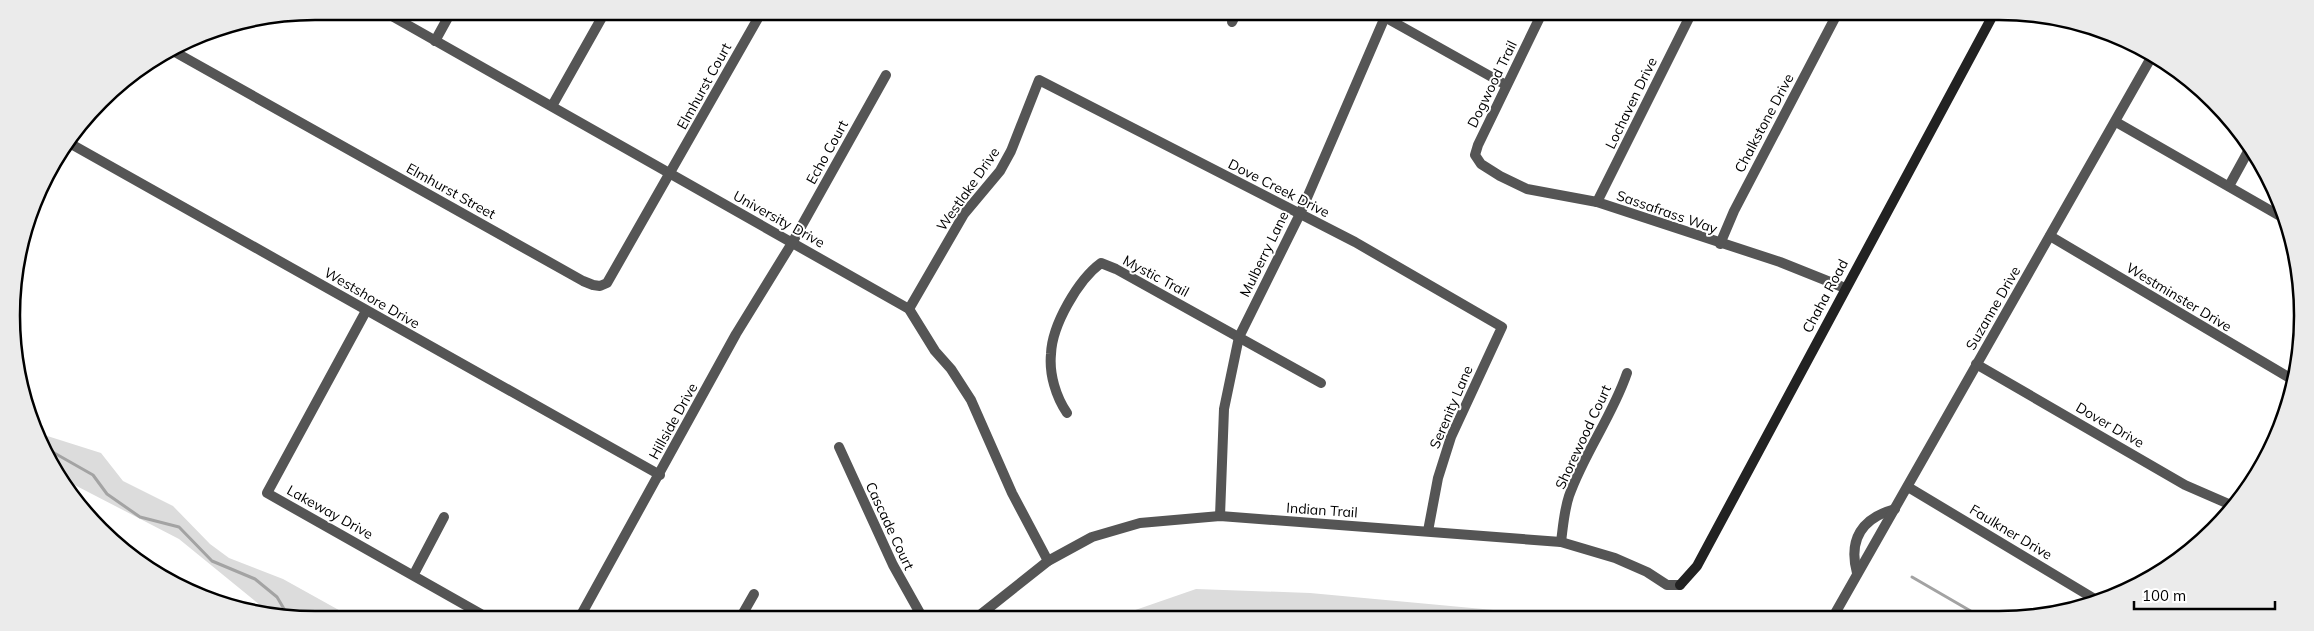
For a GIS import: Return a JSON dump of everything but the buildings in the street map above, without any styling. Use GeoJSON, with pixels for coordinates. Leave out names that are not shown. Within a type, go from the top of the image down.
{"type":"FeatureCollection","features":[{"type":"Feature","properties":{"kind":"street","name":"University Drive"},"geometry":{"type":"LineString","coordinates":[[397,20],[909,309],[931,346],[951,369],[972,400],[1012,493],[1048,560]]}},
{"type":"Feature","properties":{"kind":"street"},"geometry":{"type":"LineString","coordinates":[[435,41],[447,20]]}},
{"type":"Feature","properties":{"kind":"street"},"geometry":{"type":"LineString","coordinates":[[552,106],[600,20]]}},
{"type":"Feature","properties":{"kind":"street","name":"Elmhurst Court"},"geometry":{"type":"LineString","coordinates":[[670,174],[757,20]]}},
{"type":"Feature","properties":{"kind":"street","name":"Mulberry Lane"},"geometry":{"type":"LineString","coordinates":[[1220,516],[1224,409],[1239,337],[1300,214],[1380,20]]}},
{"type":"Feature","properties":{"kind":"street"},"geometry":{"type":"LineString","coordinates":[[1389,20],[1506,85]]}},
{"type":"Feature","properties":{"kind":"street","name":"Dogwood Trail"},"geometry":{"type":"LineString","coordinates":[[1481,164],[1475,155],[1478,145],[1538,20]]}},
{"type":"Feature","properties":{"kind":"street","name":"Lochaven Drive"},"geometry":{"type":"LineString","coordinates":[[1596,202],[1688,20]]}},
{"type":"Feature","properties":{"kind":"street","name":"Chalkstone Drive"},"geometry":{"type":"LineString","coordinates":[[1720,244],[1734,211],[1834,20]]}},
{"type":"Feature","properties":{"kind":"street","name":"Chaha Road"},"geometry":{"type":"LineString","coordinates":[[1680,585],[1697,566],[1990,20]]}},
{"type":"Feature","properties":{"kind":"street","name":"Elmhurst Street"},"geometry":{"type":"LineString","coordinates":[[178,54],[593,285],[607,283],[670,174]]}},
{"type":"Feature","properties":{"kind":"street","name":"Suzanne Drive"},"geometry":{"type":"LineString","coordinates":[[1836,611],[2149,62]]}},
{"type":"Feature","properties":{"kind":"street","name":"Echo Court"},"geometry":{"type":"LineString","coordinates":[[792,243],[886,75]]}},
{"type":"Feature","properties":{"kind":"street","name":"Dove Creek Drive"},"geometry":{"type":"LineString","coordinates":[[1039,80],[1354,242],[1502,326]]}},
{"type":"Feature","properties":{"kind":"street","name":"Westlake Drive"},"geometry":{"type":"LineString","coordinates":[[909,309],[964,214],[1000,170],[1011,151],[1039,80]]}},
{"type":"Feature","properties":{"kind":"street"},"geometry":{"type":"LineString","coordinates":[[2116,122],[2276,213]]}},
{"type":"Feature","properties":{"kind":"street","name":"Westshore Drive"},"geometry":{"type":"LineString","coordinates":[[74,146],[207,218],[366,311],[660,475]]}},
{"type":"Feature","properties":{"kind":"street"},"geometry":{"type":"LineString","coordinates":[[2229,186],[2246,155]]}},
{"type":"Feature","properties":{"kind":"street","name":"Sassafrass Way"},"geometry":{"type":"LineString","coordinates":[[1481,164],[1527,189],[1596,202],[1780,262],[1845,288]]}},
{"type":"Feature","properties":{"kind":"street","name":"Westminster Drive"},"geometry":{"type":"LineString","coordinates":[[2050,236],[2287,376]]}},
{"type":"Feature","properties":{"kind":"street","name":"Hillside Drive"},"geometry":{"type":"LineString","coordinates":[[584,611],[736,334],[792,243]]}},
{"type":"Feature","properties":{"kind":"street","name":"Mystic Trail"},"geometry":{"type":"LineString","coordinates":[[1067,413],[1059,401],[1052,374],[1050,354],[1054,338],[1075,292],[1089,272],[1101,263],[1116,269],[1239,337]]}},
{"type":"Feature","properties":{"kind":"street","name":"Lakeway Drive"},"geometry":{"type":"LineString","coordinates":[[366,311],[268,493],[414,574],[476,611]]}},
{"type":"Feature","properties":{"kind":"street","name":"Serenity Lane"},"geometry":{"type":"LineString","coordinates":[[1428,531],[1438,478],[1451,437],[1502,326]]}},
{"type":"Feature","properties":{"kind":"street"},"geometry":{"type":"LineString","coordinates":[[1239,337],[1321,383]]}},
{"type":"Feature","properties":{"kind":"street","name":"Dover Drive"},"geometry":{"type":"LineString","coordinates":[[1976,364],[2184,484],[2227,503]]}},
{"type":"Feature","properties":{"kind":"street","name":"Shorewood Court"},"geometry":{"type":"LineString","coordinates":[[1561,542],[1569,497],[1618,398],[1627,374]]}},
{"type":"Feature","properties":{"kind":"street","name":"Cascade Court"},"geometry":{"type":"LineString","coordinates":[[839,447],[893,565],[919,611]]}},
{"type":"Feature","properties":{"kind":"street","name":"Faulkner Drive"},"geometry":{"type":"LineString","coordinates":[[1908,487],[2090,596]]}},
{"type":"Feature","properties":{"kind":"street"},"geometry":{"type":"LineString","coordinates":[[1857,573],[1853,550],[1858,535],[1875,516],[1896,509]]}},
{"type":"Feature","properties":{"kind":"street","name":"Indian Trail"},"geometry":{"type":"LineString","coordinates":[[985,611],[1048,560],[1092,537],[1140,523],[1220,516],[1561,542],[1615,558],[1647,572],[1667,585],[1680,585]]}},
{"type":"Feature","properties":{"kind":"street"},"geometry":{"type":"LineString","coordinates":[[414,574],[444,518]]}},
{"type":"Feature","properties":{"kind":"street"},"geometry":{"type":"LineString","coordinates":[[744,611],[754,594]]}},
{"type":"Feature","properties":{"kind":"shaded area"},"geometry":{"type":"Polygon","coordinates":[[[45,435],[101,453],[123,481],[173,506],[210,544],[229,558],[283,579],[341,611],[296,610],[260,605],[179,539],[73,484],[45,435]]]}},
{"type":"Feature","properties":{"kind":"shaded area"},"geometry":{"type":"Polygon","coordinates":[[[1196,589],[1310,593],[1505,611],[1132,611],[1196,589]]]}},
{"type":"Feature","properties":{"kind":"waterway"},"geometry":{"type":"LineString","coordinates":[[54,453],[93,475],[107,494],[140,517],[179,527],[212,561],[255,579],[277,597],[284,609]]}},
{"type":"Feature","properties":{"kind":"waterway"},"geometry":{"type":"LineString","coordinates":[[1912,577],[1971,611]]}}]}
